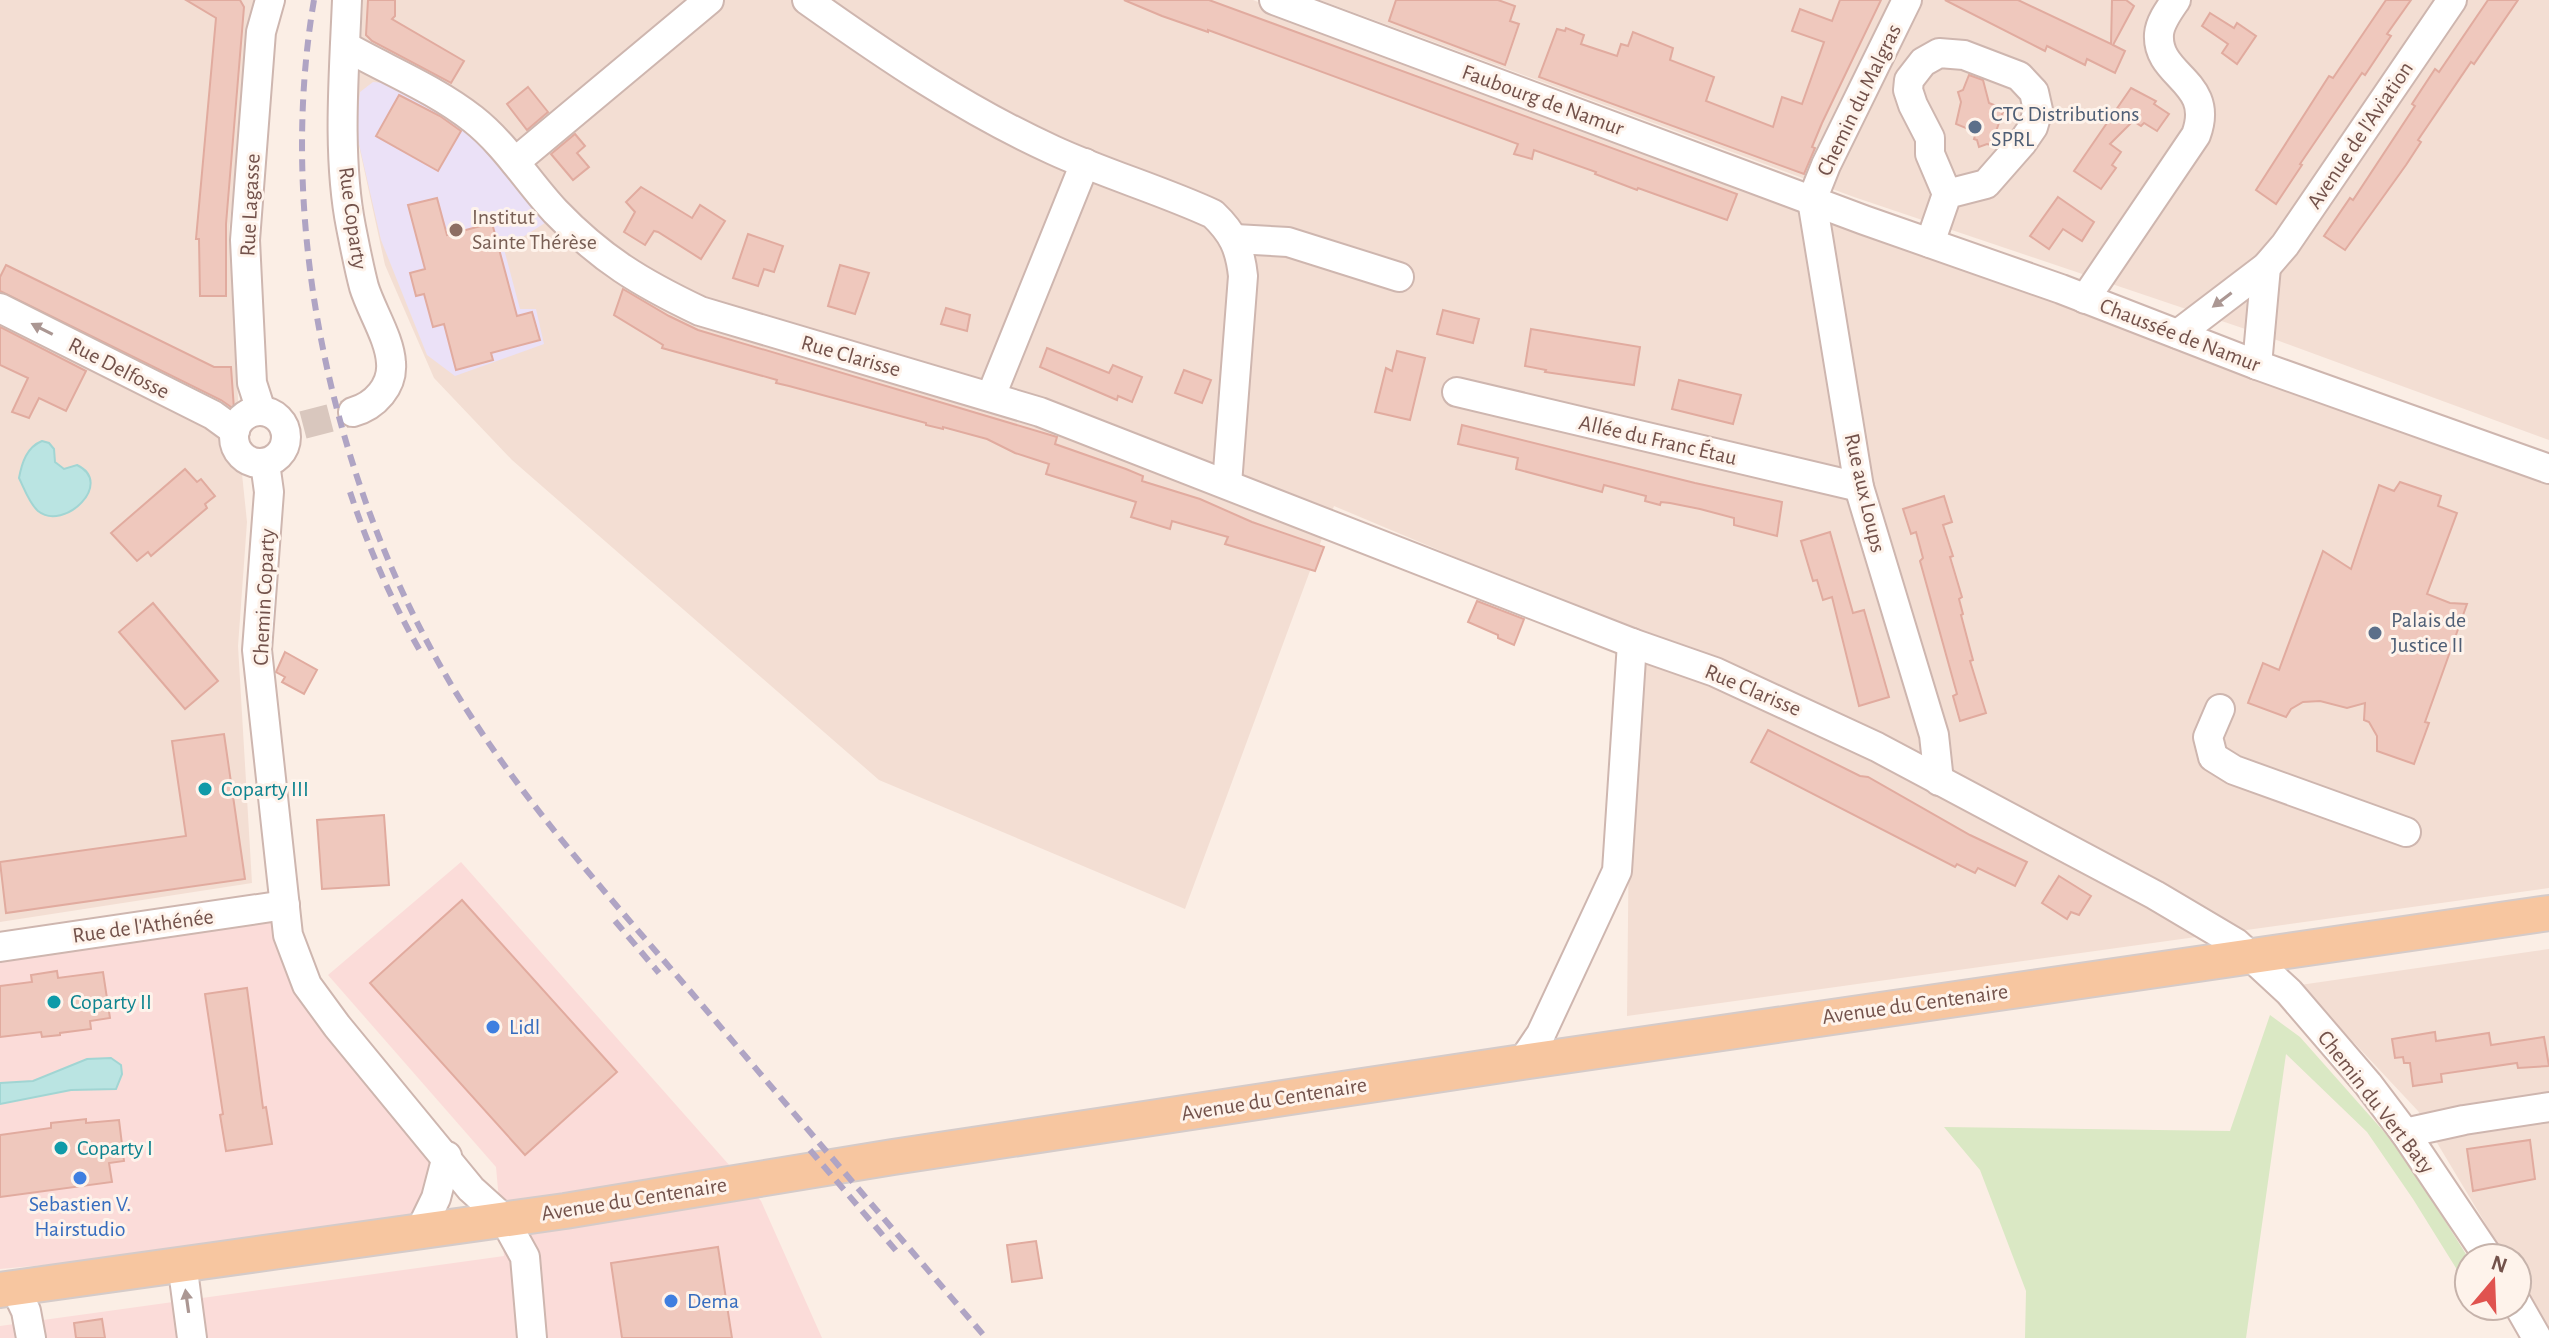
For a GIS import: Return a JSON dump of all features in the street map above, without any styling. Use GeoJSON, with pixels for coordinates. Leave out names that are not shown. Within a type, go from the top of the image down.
{"type":"FeatureCollection","features":[{"type":"Feature","properties":{"kind":"main road","name":"Avenue du Centenaire"},"geometry":{"type":"LineString","coordinates":[[7,1289],[579,1209],[893,1157],[1522,1062],[2549,913]]}},
{"type":"Feature","properties":{"kind":"street","name":"Rue Lagasse"},"geometry":{"type":"LineString","coordinates":[[261,411],[252,383],[245,240],[261,32],[269,0]]}},
{"type":"Feature","properties":{"kind":"street","name":"Rue Coparty"},"geometry":{"type":"LineString","coordinates":[[347,0],[345,46],[352,117],[344,160],[350,223],[364,287],[392,365],[386,388],[375,400],[353,412]]}},
{"type":"Feature","properties":{"kind":"street"},"geometry":{"type":"LineString","coordinates":[[515,162],[709,0]]}},
{"type":"Feature","properties":{"kind":"street"},"geometry":{"type":"LineString","coordinates":[[807,0],[898,64],[991,118],[1085,163],[1213,214],[1231,231],[1241,252],[1243,276],[1227,484]]}},
{"type":"Feature","properties":{"kind":"street","name":"Faubourg de Namur"},"geometry":{"type":"LineString","coordinates":[[1274,0],[1812,200]]}},
{"type":"Feature","properties":{"kind":"street","name":"Chemin du Malgras"},"geometry":{"type":"LineString","coordinates":[[1812,200],[1907,0]]}},
{"type":"Feature","properties":{"kind":"street"},"geometry":{"type":"LineString","coordinates":[[2085,299],[2196,135],[2200,124],[2201,105],[2168,61],[2160,44],[2159,31],[2176,0]]}},
{"type":"Feature","properties":{"kind":"street","name":"Avenue de l'Aviation"},"geometry":{"type":"LineString","coordinates":[[2178,334],[2266,267],[2285,245],[2452,0]]}},
{"type":"Feature","properties":{"kind":"street","name":"Rue Clarisse"},"geometry":{"type":"LineString","coordinates":[[345,46],[452,105],[488,132],[555,211],[595,250],[653,288],[700,311],[1040,412],[1632,643],[1715,672],[1877,747],[2155,895],[2236,943],[2251,956]]}},
{"type":"Feature","properties":{"kind":"street"},"geometry":{"type":"LineString","coordinates":[[1930,243],[1947,194],[1930,154],[1930,138],[1908,90],[1909,80],[1923,62],[1939,53],[1964,55],[2019,76],[2034,92],[2038,110],[2033,127],[2022,143],[1986,184],[1947,194]]}},
{"type":"Feature","properties":{"kind":"street"},"geometry":{"type":"LineString","coordinates":[[991,396],[1085,163]]}},
{"type":"Feature","properties":{"kind":"street","name":"Chaussée de Namur"},"geometry":{"type":"LineString","coordinates":[[1812,200],[2257,365],[2549,469]]}},
{"type":"Feature","properties":{"kind":"street","name":"Rue aux Loups"},"geometry":{"type":"LineString","coordinates":[[1812,200],[1859,487],[1934,735],[1939,781]]}},
{"type":"Feature","properties":{"kind":"street"},"geometry":{"type":"LineString","coordinates":[[1235,239],[1288,242],[1399,277]]}},
{"type":"Feature","properties":{"kind":"street"},"geometry":{"type":"LineString","coordinates":[[2257,365],[2266,267]]}},
{"type":"Feature","properties":{"kind":"street","name":"Rue Delfosse"},"geometry":{"type":"LineString","coordinates":[[0,308],[213,415],[235,431]]}},
{"type":"Feature","properties":{"kind":"street","name":"Allée du Franc Étau"},"geometry":{"type":"LineString","coordinates":[[1457,392],[1859,487]]}},
{"type":"Feature","properties":{"kind":"street"},"geometry":{"type":"LineString","coordinates":[[261,411],[295,428],[280,455],[265,463],[248,460],[236,448],[235,431],[244,416],[261,411]]}},
{"type":"Feature","properties":{"kind":"street","name":"Chemin Coparty"},"geometry":{"type":"LineString","coordinates":[[265,463],[269,492],[257,650],[288,935],[307,985],[337,1026],[447,1156],[471,1189],[504,1219],[525,1257],[532,1338]]}},
{"type":"Feature","properties":{"kind":"street"},"geometry":{"type":"LineString","coordinates":[[1522,1062],[1541,1034],[1617,871],[1632,643]]}},
{"type":"Feature","properties":{"kind":"street"},"geometry":{"type":"LineString","coordinates":[[2220,709],[2208,737],[2213,757],[2234,770],[2406,832]]}},
{"type":"Feature","properties":{"kind":"street","name":"Rue de l'Athénée"},"geometry":{"type":"LineString","coordinates":[[0,947],[285,905]]}},
{"type":"Feature","properties":{"kind":"street","name":"Chemin du Vert Baty"},"geometry":{"type":"LineString","coordinates":[[2251,956],[2289,992],[2368,1084],[2478,1242]]}},
{"type":"Feature","properties":{"kind":"street"},"geometry":{"type":"LineString","coordinates":[[2405,1133],[2549,1107]]}},
{"type":"Feature","properties":{"kind":"street"},"geometry":{"type":"LineString","coordinates":[[420,1231],[436,1198],[447,1156]]}},
{"type":"Feature","properties":{"kind":"street"},"geometry":{"type":"LineString","coordinates":[[182,1263],[192,1338]]}},
{"type":"Feature","properties":{"kind":"street"},"geometry":{"type":"LineString","coordinates":[[7,1289],[26,1311],[31,1338]]}},
{"type":"Feature","properties":{"kind":"shaded area"},"geometry":{"type":"Polygon","coordinates":[[[0,0],[255,0],[229,230],[247,522],[238,646],[252,883],[0,922],[0,0]]]}},
{"type":"Feature","properties":{"kind":"shaded area"},"geometry":{"type":"Polygon","coordinates":[[[363,0],[1253,0],[1805,208],[2549,482],[2549,888],[1627,1016],[1631,631],[1334,506],[1185,909],[879,780],[512,460],[434,378],[385,265],[356,132],[363,0]]]}},
{"type":"Feature","properties":{"kind":"shaded area"},"geometry":{"type":"Polygon","coordinates":[[[1320,0],[2549,0],[2549,440],[2263,335],[1854,197],[1320,0]]]}},
{"type":"Feature","properties":{"kind":"shaded area","name":"Institut Sainte Thérèse"},"geometry":{"type":"Polygon","coordinates":[[[373,82],[384,83],[437,110],[482,142],[548,221],[504,249],[520,309],[536,309],[544,344],[455,376],[427,355],[381,240],[356,131],[360,92],[373,82]]]}},
{"type":"Feature","properties":{"kind":"shaded area"},"geometry":{"type":"Polygon","coordinates":[[[461,862],[761,1201],[822,1338],[0,1338],[0,1326],[504,1256],[496,1167],[328,975],[461,862]]]}},
{"type":"Feature","properties":{"kind":"shaded area"},"geometry":{"type":"Polygon","coordinates":[[[285,905],[288,935],[447,1156],[420,1231],[0,1269],[0,947],[285,905]]]}},
{"type":"Feature","properties":{"kind":"shaded area"},"geometry":{"type":"Polygon","coordinates":[[[2549,949],[2549,1329],[2533,1302],[2533,1242],[2496,1242],[2418,1111],[2300,985],[2549,949]]]}},
{"type":"Feature","properties":{"kind":"green space"},"geometry":{"type":"Polygon","coordinates":[[[2270,1015],[2300,1037],[2401,1151],[2458,1242],[2453,1242],[2453,1263],[2367,1132],[2286,1054],[2246,1338],[2025,1338],[2026,1291],[1980,1170],[1944,1127],[2230,1131],[2270,1015]]]}},
{"type":"Feature","properties":{"kind":"water"},"geometry":{"type":"Polygon","coordinates":[[[42,441],[54,449],[55,462],[64,469],[77,465],[87,473],[91,483],[82,503],[60,515],[49,516],[38,511],[19,478],[26,456],[32,447],[42,441]]]}},
{"type":"Feature","properties":{"kind":"water"},"geometry":{"type":"Polygon","coordinates":[[[111,1058],[121,1065],[122,1074],[116,1089],[71,1090],[0,1104],[0,1083],[33,1081],[87,1059],[111,1058]]]}},
{"type":"Feature","properties":{"kind":"building"},"geometry":{"type":"Polygon","coordinates":[[[186,0],[240,0],[244,7],[226,224],[226,296],[200,296],[199,239],[196,239],[216,18],[186,0]]]}},
{"type":"Feature","properties":{"kind":"building"},"geometry":{"type":"Polygon","coordinates":[[[368,0],[395,0],[395,16],[392,19],[464,61],[451,83],[366,35],[368,0]]]}},
{"type":"Feature","properties":{"kind":"building"},"geometry":{"type":"Polygon","coordinates":[[[1124,0],[1209,0],[1737,194],[1727,220],[1637,190],[1534,150],[1532,159],[1514,154],[1518,144],[1124,0]]]}},
{"type":"Feature","properties":{"kind":"building"},"geometry":{"type":"Polygon","coordinates":[[[1396,0],[1498,0],[1515,6],[1510,21],[1519,24],[1505,65],[1389,21],[1396,0]]]}},
{"type":"Feature","properties":{"kind":"building"},"geometry":{"type":"Polygon","coordinates":[[[1840,0],[1881,0],[1822,123],[1804,174],[1539,77],[1557,29],[1565,31],[1566,28],[1584,35],[1581,44],[1617,56],[1621,44],[1628,46],[1633,32],[1673,48],[1670,60],[1714,77],[1706,101],[1773,127],[1782,97],[1802,104],[1824,42],[1792,31],[1800,9],[1832,21],[1840,0]]]}},
{"type":"Feature","properties":{"kind":"building"},"geometry":{"type":"Polygon","coordinates":[[[1945,0],[2018,0],[2111,44],[2112,0],[2126,0],[2134,6],[2113,45],[2125,51],[2115,73],[2087,59],[2085,65],[2047,46],[2045,51],[1945,0]]]}},
{"type":"Feature","properties":{"kind":"building"},"geometry":{"type":"Polygon","coordinates":[[[2386,0],[2411,0],[2387,34],[2391,36],[2365,75],[2362,73],[2276,204],[2256,190],[2329,76],[2333,78],[2386,0]]]}},
{"type":"Feature","properties":{"kind":"building"},"geometry":{"type":"Polygon","coordinates":[[[2488,0],[2518,0],[2474,64],[2471,62],[2418,140],[2421,142],[2406,165],[2345,250],[2324,236],[2350,198],[2353,200],[2415,106],[2412,104],[2435,69],[2439,72],[2488,0]]]}},
{"type":"Feature","properties":{"kind":"building"},"geometry":{"type":"Polygon","coordinates":[[[2210,13],[2234,28],[2237,23],[2256,36],[2237,64],[2222,53],[2228,44],[2202,26],[2210,13]]]}},
{"type":"Feature","properties":{"kind":"building"},"geometry":{"type":"Polygon","coordinates":[[[1969,75],[1983,80],[1989,103],[2004,109],[1991,145],[1979,147],[1974,139],[1976,132],[1956,124],[1961,102],[1958,92],[1963,90],[1969,75]]]}},
{"type":"Feature","properties":{"kind":"building"},"geometry":{"type":"Polygon","coordinates":[[[528,87],[548,112],[527,130],[507,104],[528,87]]]}},
{"type":"Feature","properties":{"kind":"building"},"geometry":{"type":"Polygon","coordinates":[[[2131,88],[2156,101],[2154,104],[2169,114],[2157,131],[2133,121],[2110,144],[2121,152],[2112,165],[2116,168],[2101,189],[2074,171],[2131,88]]]}},
{"type":"Feature","properties":{"kind":"building"},"geometry":{"type":"Polygon","coordinates":[[[399,95],[440,116],[461,131],[438,171],[376,136],[399,95]]]}},
{"type":"Feature","properties":{"kind":"building"},"geometry":{"type":"Polygon","coordinates":[[[575,134],[585,146],[577,153],[589,167],[573,180],[551,154],[575,134]]]}},
{"type":"Feature","properties":{"kind":"building"},"geometry":{"type":"Polygon","coordinates":[[[641,187],[692,218],[700,205],[725,221],[701,259],[658,232],[654,231],[645,245],[624,232],[635,212],[626,202],[641,187]]]}},
{"type":"Feature","properties":{"kind":"building"},"geometry":{"type":"Polygon","coordinates":[[[2058,197],[2094,222],[2082,241],[2063,229],[2049,249],[2030,236],[2058,197]]]}},
{"type":"Feature","properties":{"kind":"building"},"geometry":{"type":"Polygon","coordinates":[[[437,198],[447,235],[492,223],[517,316],[532,312],[540,340],[491,353],[493,360],[456,370],[444,324],[433,327],[424,294],[416,296],[410,273],[425,269],[408,205],[437,198]]]}},
{"type":"Feature","properties":{"kind":"building"},"geometry":{"type":"Polygon","coordinates":[[[748,234],[783,246],[774,272],[764,269],[758,286],[733,278],[748,234]]]}},
{"type":"Feature","properties":{"kind":"building"},"geometry":{"type":"Polygon","coordinates":[[[6,265],[214,367],[231,367],[234,409],[0,291],[0,277],[6,265]]]}},
{"type":"Feature","properties":{"kind":"building"},"geometry":{"type":"Polygon","coordinates":[[[840,265],[869,273],[855,314],[828,306],[840,265]]]}},
{"type":"Feature","properties":{"kind":"building"},"geometry":{"type":"Polygon","coordinates":[[[623,289],[698,330],[1057,437],[1055,444],[1143,476],[1142,481],[1200,499],[1252,522],[1324,547],[1315,571],[1225,544],[1228,537],[1172,521],[1170,529],[1131,517],[1136,502],[1046,474],[1049,464],[1015,453],[987,439],[776,383],[777,380],[662,348],[663,345],[614,315],[623,289]]]}},
{"type":"Feature","properties":{"kind":"building"},"geometry":{"type":"Polygon","coordinates":[[[946,308],[970,315],[967,331],[941,324],[946,308]]]}},
{"type":"Feature","properties":{"kind":"building"},"geometry":{"type":"Polygon","coordinates":[[[1443,310],[1479,319],[1473,343],[1437,334],[1443,310]]]}},
{"type":"Feature","properties":{"kind":"building"},"geometry":{"type":"Polygon","coordinates":[[[0,327],[86,371],[66,411],[39,398],[29,418],[12,412],[28,378],[0,365],[0,327]]]}},
{"type":"Feature","properties":{"kind":"building"},"geometry":{"type":"Polygon","coordinates":[[[1531,329],[1640,347],[1634,385],[1545,372],[1525,366],[1531,329]]]}},
{"type":"Feature","properties":{"kind":"building"},"geometry":{"type":"Polygon","coordinates":[[[1047,348],[1109,373],[1113,365],[1142,377],[1132,402],[1118,396],[1117,400],[1040,367],[1047,348]]]}},
{"type":"Feature","properties":{"kind":"building"},"geometry":{"type":"Polygon","coordinates":[[[1397,351],[1425,358],[1410,420],[1375,412],[1386,368],[1392,371],[1397,351]]]}},
{"type":"Feature","properties":{"kind":"building"},"geometry":{"type":"Polygon","coordinates":[[[1184,370],[1211,380],[1202,403],[1175,393],[1184,370]]]}},
{"type":"Feature","properties":{"kind":"building"},"geometry":{"type":"Polygon","coordinates":[[[1679,380],[1741,395],[1733,424],[1672,409],[1679,380]]]}},
{"type":"Feature","properties":{"kind":"building"},"geometry":{"type":"Polygon","coordinates":[[[1462,425],[1782,502],[1777,536],[1734,525],[1734,518],[1700,509],[1661,502],[1660,505],[1645,501],[1646,496],[1604,485],[1602,492],[1516,469],[1518,458],[1458,444],[1462,425]]]}},
{"type":"Feature","properties":{"kind":"building"},"geometry":{"type":"Polygon","coordinates":[[[185,469],[197,482],[201,479],[215,496],[205,504],[207,508],[151,556],[148,552],[137,561],[111,533],[185,469]]]}},
{"type":"Feature","properties":{"kind":"building","name":"Palais de Justice II"},"geometry":{"type":"Polygon","coordinates":[[[2400,482],[2441,496],[2438,506],[2457,513],[2427,594],[2450,603],[2467,604],[2425,722],[2429,723],[2414,764],[2377,751],[2377,736],[2369,722],[2364,720],[2365,703],[2347,708],[2320,701],[2303,702],[2291,709],[2286,717],[2248,703],[2263,663],[2279,670],[2323,551],[2351,569],[2379,485],[2394,491],[2400,482]]]}},
{"type":"Feature","properties":{"kind":"building"},"geometry":{"type":"Polygon","coordinates":[[[1944,496],[1952,522],[1943,525],[1962,597],[1959,599],[1961,615],[1973,660],[1970,661],[1986,713],[1960,721],[1953,696],[1957,694],[1920,561],[1923,558],[1916,532],[1911,534],[1903,509],[1944,496]]]}},
{"type":"Feature","properties":{"kind":"building"},"geometry":{"type":"Polygon","coordinates":[[[1830,532],[1853,613],[1864,610],[1889,697],[1859,706],[1832,597],[1823,600],[1817,580],[1813,581],[1801,541],[1830,532]]]}},
{"type":"Feature","properties":{"kind":"building"},"geometry":{"type":"Polygon","coordinates":[[[1477,601],[1524,619],[1514,645],[1468,622],[1477,601]]]}},
{"type":"Feature","properties":{"kind":"building"},"geometry":{"type":"Polygon","coordinates":[[[153,603],[218,681],[185,709],[119,632],[153,603]]]}},
{"type":"Feature","properties":{"kind":"building"},"geometry":{"type":"Polygon","coordinates":[[[285,652],[317,670],[304,694],[282,682],[285,677],[276,672],[285,652]]]}},
{"type":"Feature","properties":{"kind":"building"},"geometry":{"type":"Polygon","coordinates":[[[1768,730],[1860,776],[1868,777],[1970,835],[2027,862],[2015,886],[1978,868],[1975,873],[1957,864],[1955,867],[1751,762],[1768,730]]]}},
{"type":"Feature","properties":{"kind":"building","name":"Coparty III"},"geometry":{"type":"Polygon","coordinates":[[[224,734],[245,879],[6,913],[0,862],[186,836],[172,741],[224,734]]]}},
{"type":"Feature","properties":{"kind":"building"},"geometry":{"type":"Polygon","coordinates":[[[384,815],[389,885],[322,889],[317,820],[384,815]]]}},
{"type":"Feature","properties":{"kind":"building"},"geometry":{"type":"Polygon","coordinates":[[[2059,876],[2091,896],[2079,915],[2071,912],[2067,919],[2042,903],[2059,876]]]}},
{"type":"Feature","properties":{"kind":"building","name":"Lidl"},"geometry":{"type":"Polygon","coordinates":[[[462,900],[617,1072],[525,1155],[370,983],[462,900]]]}},
{"type":"Feature","properties":{"kind":"building","name":"Coparty II"},"geometry":{"type":"Polygon","coordinates":[[[57,971],[58,978],[103,972],[110,1018],[90,1021],[91,1029],[60,1035],[42,1037],[41,1032],[0,1037],[0,986],[32,982],[31,975],[57,971]]]}},
{"type":"Feature","properties":{"kind":"building"},"geometry":{"type":"Polygon","coordinates":[[[247,988],[263,1108],[266,1107],[272,1144],[226,1151],[205,994],[247,988]]]}},
{"type":"Feature","properties":{"kind":"building"},"geometry":{"type":"Polygon","coordinates":[[[2435,1032],[2436,1041],[2489,1033],[2491,1045],[2544,1037],[2549,1066],[2518,1068],[2517,1063],[2441,1074],[2442,1082],[2413,1086],[2410,1063],[2404,1063],[2403,1057],[2395,1058],[2392,1039],[2435,1032]]]}},
{"type":"Feature","properties":{"kind":"building","name":"Coparty I"},"geometry":{"type":"Polygon","coordinates":[[[86,1119],[86,1123],[119,1120],[124,1161],[109,1163],[112,1182],[0,1197],[0,1135],[51,1128],[51,1123],[86,1119]]]}},
{"type":"Feature","properties":{"kind":"building"},"geometry":{"type":"Polygon","coordinates":[[[2530,1140],[2535,1179],[2473,1191],[2467,1149],[2530,1140]]]}},
{"type":"Feature","properties":{"kind":"building"},"geometry":{"type":"Polygon","coordinates":[[[1036,1241],[1042,1278],[1012,1282],[1007,1245],[1036,1241]]]}},
{"type":"Feature","properties":{"kind":"building","name":"Dema"},"geometry":{"type":"Polygon","coordinates":[[[718,1247],[732,1338],[622,1338],[611,1263],[718,1247]]]}},
{"type":"Feature","properties":{"kind":"building"},"geometry":{"type":"Polygon","coordinates":[[[102,1319],[105,1338],[76,1338],[74,1323],[102,1319]]]}},
{"type":"Feature","properties":{"kind":"tunnel"},"geometry":{"type":"LineString","coordinates":[[303,425],[353,412]]}},
{"type":"Feature","properties":{"kind":"railway"},"geometry":{"type":"LineString","coordinates":[[314,0],[304,91],[303,185],[311,279],[328,373],[353,465],[386,554],[426,639],[472,718],[553,829],[986,1338]]}},
{"type":"Feature","properties":{"kind":"railway"},"geometry":{"type":"LineString","coordinates":[[350,492],[382,576],[423,656]]}},
{"type":"Feature","properties":{"kind":"railway"},"geometry":{"type":"LineString","coordinates":[[615,921],[659,973]]}},
{"type":"Feature","properties":{"kind":"railway"},"geometry":{"type":"LineString","coordinates":[[810,1150],[898,1253]]}},
{"type":"Feature","properties":{"kind":"place","name":"CTC Distributions SPRL"},"geometry":{"type":"Point","coordinates":[1975,127]}},
{"type":"Feature","properties":{"kind":"place","name":"Institut Sainte Thérèse"},"geometry":{"type":"Point","coordinates":[456,230]}},
{"type":"Feature","properties":{"kind":"place","name":"Palais de Justice II"},"geometry":{"type":"Point","coordinates":[2375,633]}},
{"type":"Feature","properties":{"kind":"place","name":"Coparty III"},"geometry":{"type":"Point","coordinates":[205,789]}},
{"type":"Feature","properties":{"kind":"place","name":"Coparty II"},"geometry":{"type":"Point","coordinates":[54,1002]}},
{"type":"Feature","properties":{"kind":"place","name":"Lidl"},"geometry":{"type":"Point","coordinates":[493,1027]}},
{"type":"Feature","properties":{"kind":"place","name":"Coparty I"},"geometry":{"type":"Point","coordinates":[61,1148]}},
{"type":"Feature","properties":{"kind":"place","name":"Sebastien V. Hairstudio"},"geometry":{"type":"Point","coordinates":[80,1178]}},
{"type":"Feature","properties":{"kind":"place","name":"Dema"},"geometry":{"type":"Point","coordinates":[671,1301]}}]}
